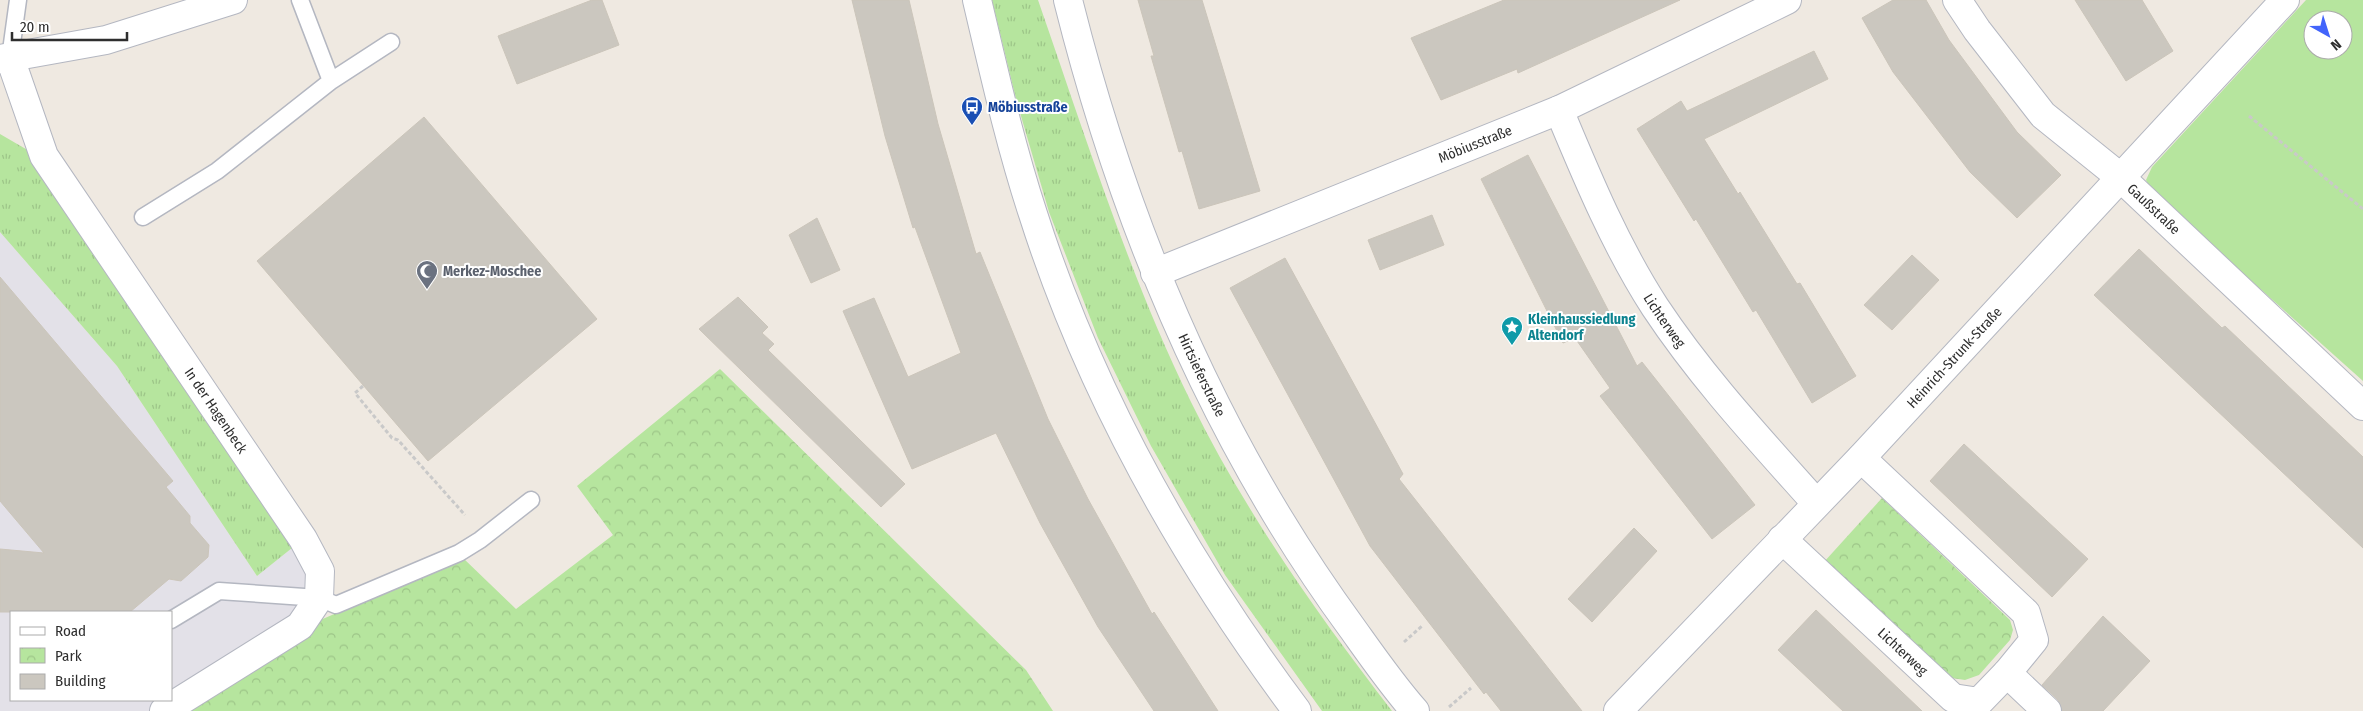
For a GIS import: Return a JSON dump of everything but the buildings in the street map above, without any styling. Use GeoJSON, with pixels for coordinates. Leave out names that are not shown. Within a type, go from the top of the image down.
{"type":"FeatureCollection","features":[{"type":"Feature","properties":{"kind":"street"},"geometry":{"type":"LineString","coordinates":[[5,59],[106,40],[233,0]]}},
{"type":"Feature","properties":{"kind":"street"},"geometry":{"type":"LineString","coordinates":[[977,0],[1013,150],[1033,216],[1073,322],[1129,446],[1195,562],[1249,647],[1297,711]]}},
{"type":"Feature","properties":{"kind":"street","name":"Hirtsieferstraße"},"geometry":{"type":"LineString","coordinates":[[1068,0],[1087,76],[1121,180],[1155,273],[1208,390],[1269,502],[1326,592],[1400,694],[1415,711]]}},
{"type":"Feature","properties":{"kind":"street","name":"Möbiusstraße"},"geometry":{"type":"LineString","coordinates":[[1155,273],[1559,110],[1787,0]]}},
{"type":"Feature","properties":{"kind":"street","name":"Gaußstraße"},"geometry":{"type":"LineString","coordinates":[[1957,0],[1976,30],[2043,115],[2120,177],[2363,406]]}},
{"type":"Feature","properties":{"kind":"street","name":"Heinrich-Strunk-Straße"},"geometry":{"type":"LineString","coordinates":[[1618,711],[1861,458],[2278,3]]}},
{"type":"Feature","properties":{"kind":"street","name":"In der Hagenbeck"},"geometry":{"type":"LineString","coordinates":[[5,59],[44,156],[303,539],[320,571],[319,598]]}},
{"type":"Feature","properties":{"kind":"street","name":"Lichterweg"},"geometry":{"type":"LineString","coordinates":[[1559,110],[1602,210],[1655,306],[1723,399],[1816,503]]}},
{"type":"Feature","properties":{"kind":"street","name":"Lichterweg"},"geometry":{"type":"LineString","coordinates":[[1782,539],[1953,698],[1979,702],[2007,673],[2034,640],[2026,613],[1861,458]]}},
{"type":"Feature","properties":{"kind":"street"},"geometry":{"type":"LineString","coordinates":[[164,711],[300,626],[319,598]]}},
{"type":"Feature","properties":{"kind":"street"},"geometry":{"type":"LineString","coordinates":[[2007,673],[2047,711]]}},
{"type":"Feature","properties":{"kind":"lane"},"geometry":{"type":"LineString","coordinates":[[5,59],[18,0]]}},
{"type":"Feature","properties":{"kind":"lane"},"geometry":{"type":"LineString","coordinates":[[300,0],[331,81]]}},
{"type":"Feature","properties":{"kind":"lane"},"geometry":{"type":"LineString","coordinates":[[143,217],[217,171],[331,81],[391,42]]}},
{"type":"Feature","properties":{"kind":"lane"},"geometry":{"type":"LineString","coordinates":[[172,619],[219,591],[319,598],[336,606],[459,554],[531,500]]}},
{"type":"Feature","properties":{"kind":"path"},"geometry":{"type":"LineString","coordinates":[[2249,116],[2363,209]]}},
{"type":"Feature","properties":{"kind":"path"},"geometry":{"type":"LineString","coordinates":[[363,386],[355,393],[392,438],[398,440],[463,515],[477,514],[485,536]]}},
{"type":"Feature","properties":{"kind":"path"},"geometry":{"type":"LineString","coordinates":[[1445,711],[1471,688]]}},
{"type":"Feature","properties":{"kind":"shaded area"},"geometry":{"type":"Polygon","coordinates":[[[0,232],[117,366],[257,576],[302,540],[315,598],[159,711],[0,711],[0,232]]]}},
{"type":"Feature","properties":{"kind":"green space"},"geometry":{"type":"Polygon","coordinates":[[[992,0],[1038,0],[1090,153],[1127,254],[1168,353],[1191,402],[1212,443],[1259,523],[1310,600],[1392,711],[1322,711],[1225,575],[1151,446],[1098,338],[1049,212],[1016,99],[992,0]]]}},
{"type":"Feature","properties":{"kind":"green space"},"geometry":{"type":"Polygon","coordinates":[[[2306,0],[2363,0],[2363,381],[2151,191],[2146,180],[2152,167],[2306,0]]]}},
{"type":"Feature","properties":{"kind":"green space"},"geometry":{"type":"Polygon","coordinates":[[[0,134],[43,159],[302,540],[257,576],[117,366],[0,232],[0,134]]]}},
{"type":"Feature","properties":{"kind":"green space"},"geometry":{"type":"Polygon","coordinates":[[[720,369],[1026,670],[1053,711],[169,711],[302,628],[463,558],[516,609],[613,535],[577,486],[720,369]]]}},
{"type":"Feature","properties":{"kind":"green space"},"geometry":{"type":"Polygon","coordinates":[[[1882,498],[2010,620],[2013,630],[2010,640],[1979,675],[1965,680],[1952,678],[1824,562],[1882,498]]]}},
{"type":"Feature","properties":{"kind":"place","name":"Möbiusstraße"},"geometry":{"type":"Point","coordinates":[972,126]}},
{"type":"Feature","properties":{"kind":"place","name":"Merkez-Moschee"},"geometry":{"type":"Point","coordinates":[427,290]}},
{"type":"Feature","properties":{"kind":"place","name":"Kleinhaussiedlung Altendorf"},"geometry":{"type":"Point","coordinates":[1512,346]}}]}
